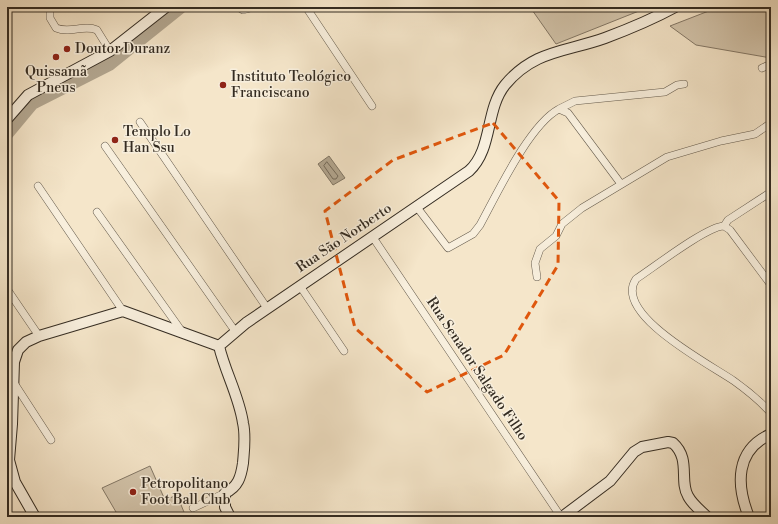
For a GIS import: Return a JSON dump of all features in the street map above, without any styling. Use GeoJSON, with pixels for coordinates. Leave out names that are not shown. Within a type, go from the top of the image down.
{"type":"FeatureCollection","features":[{"type":"Feature","properties":{"kind":"street"},"geometry":{"type":"LineString","coordinates":[[50,7],[50,18],[56,28],[69,31],[85,28],[97,30],[110,51]]}},
{"type":"Feature","properties":{"kind":"street"},"geometry":{"type":"LineString","coordinates":[[7,119],[28,95],[110,51],[166,7]]}},
{"type":"Feature","properties":{"kind":"street"},"geometry":{"type":"LineString","coordinates":[[238,7],[243,10],[254,7]]}},
{"type":"Feature","properties":{"kind":"street"},"geometry":{"type":"LineString","coordinates":[[306,7],[372,106]]}},
{"type":"Feature","properties":{"kind":"street","name":"Rua São Norberto"},"geometry":{"type":"LineString","coordinates":[[219,346],[235,331],[267,308],[469,171],[475,165],[482,152],[497,96],[522,67],[548,55],[604,38],[675,7]]}},
{"type":"Feature","properties":{"kind":"street"},"geometry":{"type":"LineString","coordinates":[[762,68],[771,64]]}},
{"type":"Feature","properties":{"kind":"street"},"geometry":{"type":"LineString","coordinates":[[416,206],[448,248],[473,234],[480,225],[528,141],[553,112],[575,101],[665,92],[678,85],[684,84]]}},
{"type":"Feature","properties":{"kind":"street"},"geometry":{"type":"LineString","coordinates":[[559,109],[568,113],[621,184]]}},
{"type":"Feature","properties":{"kind":"street"},"geometry":{"type":"LineString","coordinates":[[140,122],[267,308]]}},
{"type":"Feature","properties":{"kind":"street"},"geometry":{"type":"LineString","coordinates":[[537,277],[535,263],[540,249],[556,236],[562,224],[582,208],[668,157],[715,142],[755,134],[771,123]]}},
{"type":"Feature","properties":{"kind":"street"},"geometry":{"type":"LineString","coordinates":[[105,146],[235,331]]}},
{"type":"Feature","properties":{"kind":"street"},"geometry":{"type":"LineString","coordinates":[[38,186],[123,311],[219,346],[240,410],[244,432],[244,454],[238,483],[233,489],[193,508]]}},
{"type":"Feature","properties":{"kind":"street"},"geometry":{"type":"LineString","coordinates":[[724,226],[728,220],[771,192]]}},
{"type":"Feature","properties":{"kind":"street"},"geometry":{"type":"LineString","coordinates":[[97,212],[184,334]]}},
{"type":"Feature","properties":{"kind":"street"},"geometry":{"type":"LineString","coordinates":[[771,285],[730,230],[724,226],[718,226],[704,234],[636,279],[632,285],[633,298],[636,306],[653,326],[750,392],[771,413]]}},
{"type":"Feature","properties":{"kind":"street","name":"Rua Senador Salgado Filho"},"geometry":{"type":"LineString","coordinates":[[372,236],[562,517]]}},
{"type":"Feature","properties":{"kind":"street"},"geometry":{"type":"LineString","coordinates":[[300,286],[344,351]]}},
{"type":"Feature","properties":{"kind":"street"},"geometry":{"type":"LineString","coordinates":[[7,289],[39,336]]}},
{"type":"Feature","properties":{"kind":"street"},"geometry":{"type":"LineString","coordinates":[[35,517],[15,482],[8,458],[14,362],[18,350],[26,342],[39,336],[123,311]]}},
{"type":"Feature","properties":{"kind":"street"},"geometry":{"type":"LineString","coordinates":[[7,365],[51,440]]}},
{"type":"Feature","properties":{"kind":"street"},"geometry":{"type":"LineString","coordinates":[[749,517],[743,504],[739,475],[748,451],[755,443],[771,434]]}},
{"type":"Feature","properties":{"kind":"street"},"geometry":{"type":"LineString","coordinates":[[562,517],[610,480],[634,452],[642,447],[668,442],[676,446],[680,452],[684,467],[685,486],[688,497],[707,517]]}},
{"type":"Feature","properties":{"kind":"street"},"geometry":{"type":"LineString","coordinates":[[225,493],[225,507],[230,517]]}},
{"type":"Feature","properties":{"kind":"highlighted area"},"geometry":{"type":"Polygon","coordinates":[[[493,123],[559,201],[558,265],[504,355],[427,392],[355,328],[325,211],[393,160],[493,123]]]}},
{"type":"Feature","properties":{"kind":"shaded area"},"geometry":{"type":"Polygon","coordinates":[[[530,7],[649,7],[556,44],[530,7]]]}},
{"type":"Feature","properties":{"kind":"shaded area"},"geometry":{"type":"Polygon","coordinates":[[[719,7],[771,7],[771,58],[696,45],[670,26],[719,7]]]}},
{"type":"Feature","properties":{"kind":"shaded area","name":"Petropolitano Foot Ball Club"},"geometry":{"type":"Polygon","coordinates":[[[150,466],[165,500],[177,495],[186,517],[108,517],[116,512],[102,488],[150,466]]]}},
{"type":"Feature","properties":{"kind":"water"},"geometry":{"type":"Polygon","coordinates":[[[329,156],[345,178],[333,185],[318,164],[329,156]]]}},
{"type":"Feature","properties":{"kind":"waterway"},"geometry":{"type":"LineString","coordinates":[[7,133],[32,103],[109,64],[180,7]]}},
{"type":"Feature","properties":{"kind":"place","name":"Doutor Duranz"},"geometry":{"type":"Point","coordinates":[67,49]}},
{"type":"Feature","properties":{"kind":"place","name":"Quissamã Pneus"},"geometry":{"type":"Point","coordinates":[56,57]}},
{"type":"Feature","properties":{"kind":"place","name":"Instituto Teológico Franciscano"},"geometry":{"type":"Point","coordinates":[223,85]}},
{"type":"Feature","properties":{"kind":"place","name":"Templo Lo Han Ssu"},"geometry":{"type":"Point","coordinates":[115,140]}},
{"type":"Feature","properties":{"kind":"place","name":"Petropolitano Foot Ball Club"},"geometry":{"type":"Point","coordinates":[133,492]}}]}
